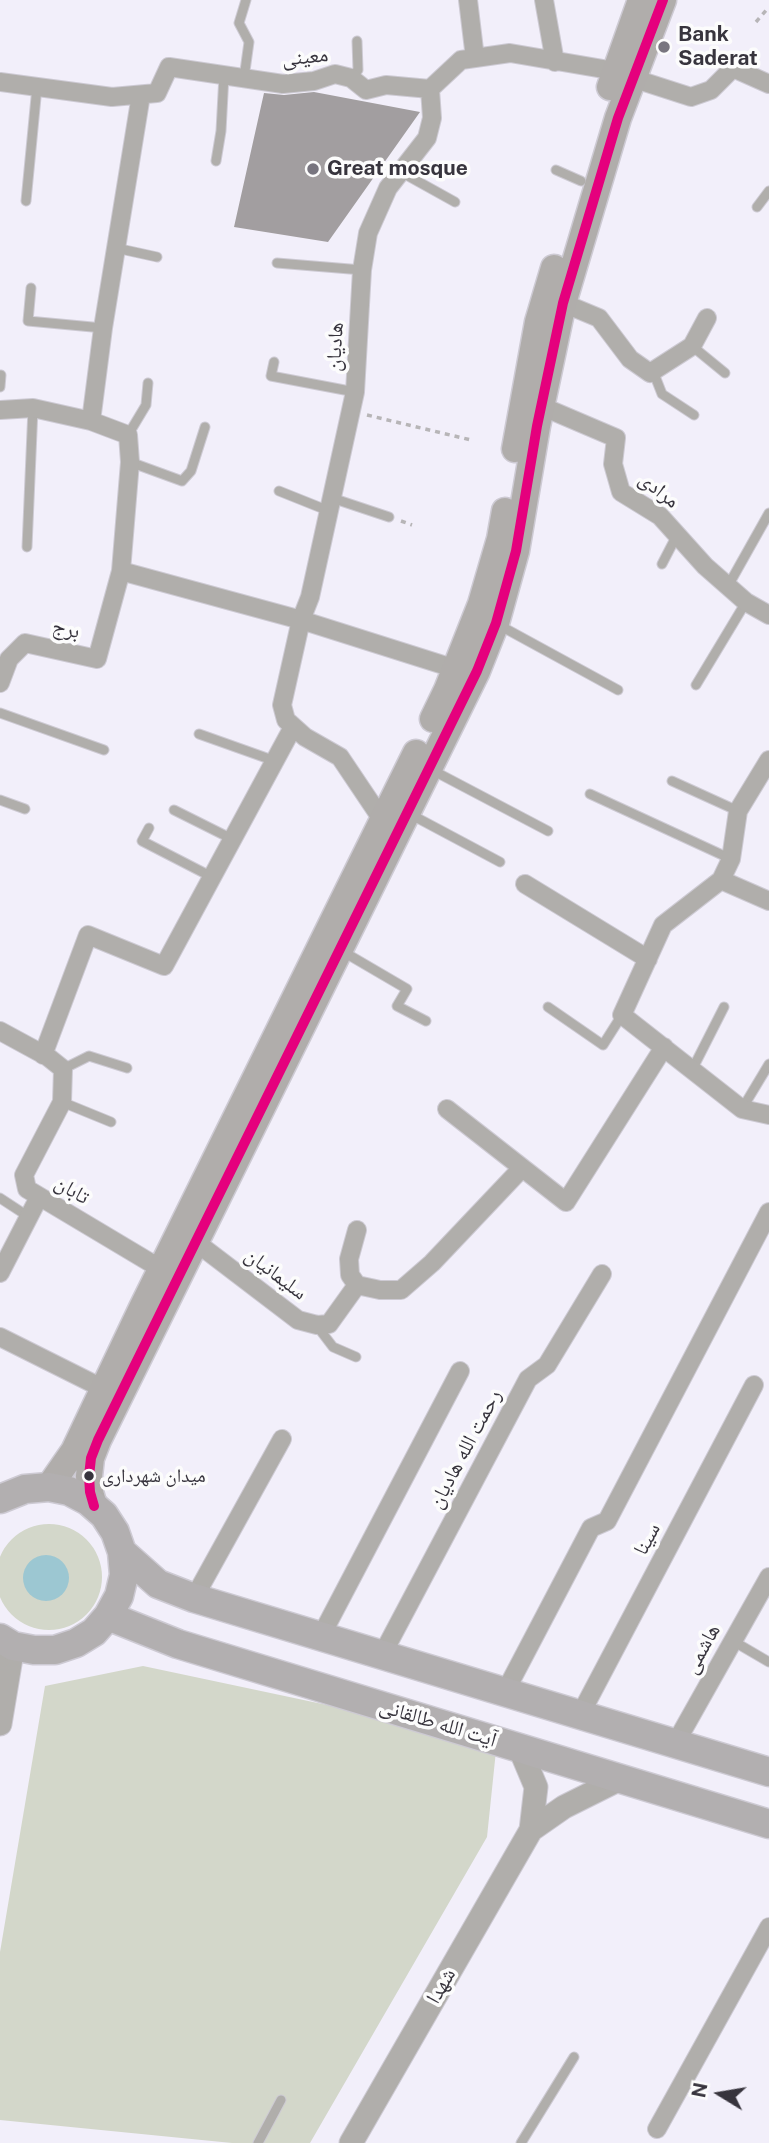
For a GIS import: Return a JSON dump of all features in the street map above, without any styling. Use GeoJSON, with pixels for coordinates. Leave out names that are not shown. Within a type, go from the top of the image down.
{"type":"FeatureCollection","features":[{"type":"Feature","properties":{"kind":"main road"},"geometry":{"type":"LineString","coordinates":[[49,1487],[74,1451],[161,1269],[396,822],[429,768],[477,671],[496,623],[516,551],[562,303],[596,187],[641,0]]}},
{"type":"Feature","properties":{"kind":"main road"},"geometry":{"type":"LineString","coordinates":[[94,1506],[90,1492],[91,1458],[340,950],[396,822],[481,604],[500,539],[538,322],[581,181],[623,75],[663,0]]}},
{"type":"Feature","properties":{"kind":"main road"},"geometry":{"type":"LineString","coordinates":[[0,1499],[25,1489],[49,1487],[69,1491],[94,1506],[104,1515],[115,1532],[122,1552],[124,1575],[119,1596],[108,1616],[94,1632],[76,1643],[55,1650],[34,1650],[6,1642]]}},
{"type":"Feature","properties":{"kind":"main road"},"geometry":{"type":"LineString","coordinates":[[122,1552],[158,1584],[194,1598],[769,1772]]}},
{"type":"Feature","properties":{"kind":"main road","name":"آیت الله طالقانی"},"geometry":{"type":"LineString","coordinates":[[108,1616],[178,1644],[769,1824]]}},
{"type":"Feature","properties":{"kind":"street"},"geometry":{"type":"LineString","coordinates":[[468,0],[475,58]]}},
{"type":"Feature","properties":{"kind":"street"},"geometry":{"type":"LineString","coordinates":[[544,0],[555,62]]}},
{"type":"Feature","properties":{"kind":"street"},"geometry":{"type":"LineString","coordinates":[[430,89],[461,60],[510,52],[623,75],[691,97],[710,90],[733,68],[769,84]]}},
{"type":"Feature","properties":{"kind":"street","name":"معینی"},"geometry":{"type":"LineString","coordinates":[[141,95],[157,93],[169,67],[283,84],[314,81],[335,74],[351,78],[366,90],[386,85],[430,89]]}},
{"type":"Feature","properties":{"kind":"street"},"geometry":{"type":"LineString","coordinates":[[0,82],[111,97],[141,95],[103,328],[91,421]]}},
{"type":"Feature","properties":{"kind":"street","name":"هادیان"},"geometry":{"type":"LineString","coordinates":[[293,727],[286,720],[282,705],[310,597],[355,392],[362,270],[368,233],[388,188],[427,138],[432,118],[430,89]]}},
{"type":"Feature","properties":{"kind":"street"},"geometry":{"type":"LineString","coordinates":[[562,303],[599,318],[630,359],[650,373],[692,346],[707,318]]}},
{"type":"Feature","properties":{"kind":"street","name":"مرادی"},"geometry":{"type":"LineString","coordinates":[[541,407],[616,438],[612,464],[621,492],[660,516],[705,566],[746,602],[769,615]]}},
{"type":"Feature","properties":{"kind":"street"},"geometry":{"type":"LineString","coordinates":[[0,411],[33,408],[91,421],[128,435],[130,462],[121,571],[302,620],[456,668]]}},
{"type":"Feature","properties":{"kind":"street","name":"برج"},"geometry":{"type":"LineString","coordinates":[[0,683],[5,658],[24,643],[97,659],[121,571]]}},
{"type":"Feature","properties":{"kind":"street"},"geometry":{"type":"LineString","coordinates":[[43,1055],[88,935],[164,966],[293,727],[340,757],[396,822]]}},
{"type":"Feature","properties":{"kind":"street"},"geometry":{"type":"LineString","coordinates":[[769,760],[738,811],[731,859],[721,880],[663,925],[622,1015],[742,1109],[769,1115]]}},
{"type":"Feature","properties":{"kind":"street"},"geometry":{"type":"LineString","coordinates":[[721,880],[769,901]]}},
{"type":"Feature","properties":{"kind":"street"},"geometry":{"type":"LineString","coordinates":[[526,884],[648,959]]}},
{"type":"Feature","properties":{"kind":"street"},"geometry":{"type":"LineString","coordinates":[[0,1031],[63,1069]]}},
{"type":"Feature","properties":{"kind":"street"},"geometry":{"type":"LineString","coordinates":[[447,1109],[566,1202],[664,1048]]}},
{"type":"Feature","properties":{"kind":"street","name":"تابان"},"geometry":{"type":"LineString","coordinates":[[63,1069],[62,1102],[24,1175],[26,1189],[161,1269]]}},
{"type":"Feature","properties":{"kind":"street"},"geometry":{"type":"LineString","coordinates":[[357,1230],[349,1259],[350,1275],[357,1286],[401,1290],[432,1263],[522,1168]]}},
{"type":"Feature","properties":{"kind":"street"},"geometry":{"type":"LineString","coordinates":[[2,1266],[39,1197]]}},
{"type":"Feature","properties":{"kind":"street"},"geometry":{"type":"LineString","coordinates":[[505,1692],[591,1528],[607,1521],[769,1212]]}},
{"type":"Feature","properties":{"kind":"street","name":"سلیمانیان"},"geometry":{"type":"LineString","coordinates":[[197,1243],[298,1320],[317,1325],[329,1324],[357,1286]]}},
{"type":"Feature","properties":{"kind":"street","name":"رحمت الله هادیان"},"geometry":{"type":"LineString","coordinates":[[382,1655],[528,1379],[547,1365],[602,1274]]}},
{"type":"Feature","properties":{"kind":"street"},"geometry":{"type":"LineString","coordinates":[[0,1337],[103,1389]]}},
{"type":"Feature","properties":{"kind":"street"},"geometry":{"type":"LineString","coordinates":[[321,1636],[460,1371]]}},
{"type":"Feature","properties":{"kind":"street","name":"سینا"},"geometry":{"type":"LineString","coordinates":[[580,1715],[754,1385]]}},
{"type":"Feature","properties":{"kind":"street"},"geometry":{"type":"LineString","coordinates":[[194,1598],[282,1439]]}},
{"type":"Feature","properties":{"kind":"street","name":"هاشمی"},"geometry":{"type":"LineString","coordinates":[[675,1744],[769,1577]]}},
{"type":"Feature","properties":{"kind":"street"},"geometry":{"type":"LineString","coordinates":[[0,1724],[6,1642]]}},
{"type":"Feature","properties":{"kind":"street"},"geometry":{"type":"LineString","coordinates":[[520,1749],[536,1787],[531,1830]]}},
{"type":"Feature","properties":{"kind":"street"},"geometry":{"type":"LineString","coordinates":[[531,1830],[564,1807],[620,1779]]}},
{"type":"Feature","properties":{"kind":"street","name":"شهدا"},"geometry":{"type":"LineString","coordinates":[[351,2143],[531,1830]]}},
{"type":"Feature","properties":{"kind":"street"},"geometry":{"type":"LineString","coordinates":[[657,2129],[769,1927]]}},
{"type":"Feature","properties":{"kind":"lane"},"geometry":{"type":"LineString","coordinates":[[244,78],[248,42],[239,23],[246,0]]}},
{"type":"Feature","properties":{"kind":"lane"},"geometry":{"type":"LineString","coordinates":[[351,78],[358,70],[357,41]]}},
{"type":"Feature","properties":{"kind":"lane"},"geometry":{"type":"LineString","coordinates":[[216,161],[221,131],[224,75]]}},
{"type":"Feature","properties":{"kind":"lane"},"geometry":{"type":"LineString","coordinates":[[26,201],[37,87]]}},
{"type":"Feature","properties":{"kind":"lane"},"geometry":{"type":"LineString","coordinates":[[556,170],[581,181]]}},
{"type":"Feature","properties":{"kind":"lane"},"geometry":{"type":"LineString","coordinates":[[401,172],[455,202]]}},
{"type":"Feature","properties":{"kind":"lane"},"geometry":{"type":"LineString","coordinates":[[757,207],[769,191]]}},
{"type":"Feature","properties":{"kind":"lane"},"geometry":{"type":"LineString","coordinates":[[116,248],[157,257]]}},
{"type":"Feature","properties":{"kind":"lane"},"geometry":{"type":"LineString","coordinates":[[277,263],[362,270]]}},
{"type":"Feature","properties":{"kind":"lane"},"geometry":{"type":"LineString","coordinates":[[32,288],[28,321],[103,328]]}},
{"type":"Feature","properties":{"kind":"lane"},"geometry":{"type":"LineString","coordinates":[[692,346],[724,373]]}},
{"type":"Feature","properties":{"kind":"lane"},"geometry":{"type":"LineString","coordinates":[[274,362],[271,376],[355,392]]}},
{"type":"Feature","properties":{"kind":"lane"},"geometry":{"type":"LineString","coordinates":[[653,371],[662,394],[694,415]]}},
{"type":"Feature","properties":{"kind":"lane"},"geometry":{"type":"LineString","coordinates":[[0,387],[1,375]]}},
{"type":"Feature","properties":{"kind":"lane"},"geometry":{"type":"LineString","coordinates":[[128,435],[146,405],[148,383]]}},
{"type":"Feature","properties":{"kind":"lane"},"geometry":{"type":"LineString","coordinates":[[27,547],[33,408]]}},
{"type":"Feature","properties":{"kind":"lane"},"geometry":{"type":"LineString","coordinates":[[130,462],[182,481],[191,471],[205,427]]}},
{"type":"Feature","properties":{"kind":"lane"},"geometry":{"type":"LineString","coordinates":[[279,491],[389,517]]}},
{"type":"Feature","properties":{"kind":"lane"},"geometry":{"type":"LineString","coordinates":[[728,586],[769,513]]}},
{"type":"Feature","properties":{"kind":"lane"},"geometry":{"type":"LineString","coordinates":[[662,564],[677,535]]}},
{"type":"Feature","properties":{"kind":"lane"},"geometry":{"type":"LineString","coordinates":[[696,685],[746,602]]}},
{"type":"Feature","properties":{"kind":"lane"},"geometry":{"type":"LineString","coordinates":[[496,623],[618,690]]}},
{"type":"Feature","properties":{"kind":"lane"},"geometry":{"type":"LineString","coordinates":[[0,713],[104,750]]}},
{"type":"Feature","properties":{"kind":"lane"},"geometry":{"type":"LineString","coordinates":[[200,734],[275,761]]}},
{"type":"Feature","properties":{"kind":"lane"},"geometry":{"type":"LineString","coordinates":[[429,768],[548,831]]}},
{"type":"Feature","properties":{"kind":"lane"},"geometry":{"type":"LineString","coordinates":[[672,781],[738,811]]}},
{"type":"Feature","properties":{"kind":"lane"},"geometry":{"type":"LineString","coordinates":[[590,794],[731,859]]}},
{"type":"Feature","properties":{"kind":"lane"},"geometry":{"type":"LineString","coordinates":[[0,800],[25,809]]}},
{"type":"Feature","properties":{"kind":"lane"},"geometry":{"type":"LineString","coordinates":[[174,810],[232,839]]}},
{"type":"Feature","properties":{"kind":"lane"},"geometry":{"type":"LineString","coordinates":[[396,822],[500,862]]}},
{"type":"Feature","properties":{"kind":"lane"},"geometry":{"type":"LineString","coordinates":[[149,828],[142,841],[212,877]]}},
{"type":"Feature","properties":{"kind":"lane"},"geometry":{"type":"LineString","coordinates":[[340,950],[407,989],[397,1006],[426,1021]]}},
{"type":"Feature","properties":{"kind":"lane"},"geometry":{"type":"LineString","coordinates":[[548,1007],[603,1045],[622,1015]]}},
{"type":"Feature","properties":{"kind":"lane"},"geometry":{"type":"LineString","coordinates":[[692,1070],[724,1007]]}},
{"type":"Feature","properties":{"kind":"lane"},"geometry":{"type":"LineString","coordinates":[[63,1069],[89,1056],[127,1068]]}},
{"type":"Feature","properties":{"kind":"lane"},"geometry":{"type":"LineString","coordinates":[[742,1109],[769,1064]]}},
{"type":"Feature","properties":{"kind":"lane"},"geometry":{"type":"LineString","coordinates":[[62,1102],[111,1122]]}},
{"type":"Feature","properties":{"kind":"lane"},"geometry":{"type":"LineString","coordinates":[[0,1198],[29,1217]]}},
{"type":"Feature","properties":{"kind":"lane"},"geometry":{"type":"LineString","coordinates":[[317,1325],[333,1347],[356,1357]]}},
{"type":"Feature","properties":{"kind":"lane"},"geometry":{"type":"LineString","coordinates":[[733,1641],[769,1662]]}},
{"type":"Feature","properties":{"kind":"lane"},"geometry":{"type":"LineString","coordinates":[[521,2143],[574,2057]]}},
{"type":"Feature","properties":{"kind":"lane"},"geometry":{"type":"LineString","coordinates":[[258,2143],[281,2100]]}},
{"type":"Feature","properties":{"kind":"path"},"geometry":{"type":"LineString","coordinates":[[756,22],[769,7]]}},
{"type":"Feature","properties":{"kind":"path"},"geometry":{"type":"LineString","coordinates":[[351,411],[471,440]]}},
{"type":"Feature","properties":{"kind":"shaded area"},"geometry":{"type":"Polygon","coordinates":[[[49,1524],[69,1528],[86,1540],[98,1557],[102,1577],[98,1597],[86,1614],[69,1626],[49,1630],[29,1626],[12,1614],[0,1597],[-4,1577],[0,1557],[12,1540],[29,1528],[49,1524]]]}},
{"type":"Feature","properties":{"kind":"shaded area"},"geometry":{"type":"Polygon","coordinates":[[[143,1666],[497,1741],[487,1837],[310,2143],[232,2143],[0,2120],[0,1952],[45,1686],[143,1666]]]}},
{"type":"Feature","properties":{"kind":"water"},"geometry":{"type":"Polygon","coordinates":[[[46,1555],[62,1562],[69,1578],[62,1594],[46,1601],[30,1594],[23,1578],[30,1562],[46,1555]]]}},
{"type":"Feature","properties":{"kind":"building","name":"Great mosque"},"geometry":{"type":"Polygon","coordinates":[[[314,92],[420,112],[328,242],[234,227],[264,93],[284,95],[314,92]]]}},
{"type":"Feature","properties":{"kind":"transit line"},"geometry":{"type":"LineString","coordinates":[[94,1506],[89,1476],[91,1458],[98,1440],[477,671],[496,623],[516,551],[537,426],[563,303],[618,118],[663,0]]}},
{"type":"Feature","properties":{"kind":"place","name":"Bank Saderat"},"geometry":{"type":"Point","coordinates":[664,47]}},
{"type":"Feature","properties":{"kind":"place","name":"Great mosque"},"geometry":{"type":"Point","coordinates":[313,169]}},
{"type":"Feature","properties":{"kind":"place","name":"میدان شهرداری"},"geometry":{"type":"Point","coordinates":[89,1476]}}]}
